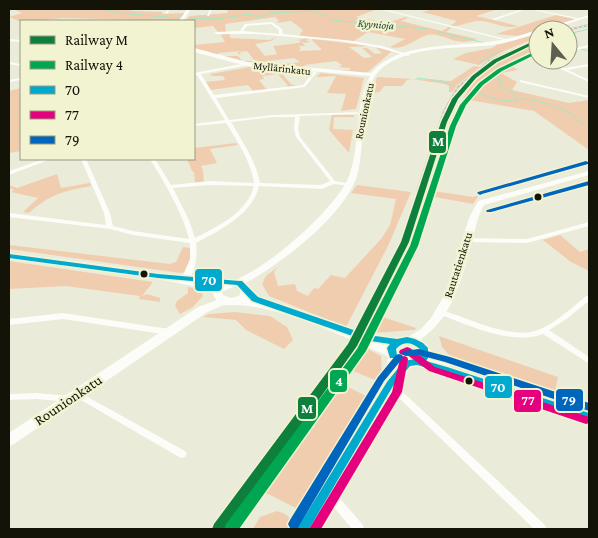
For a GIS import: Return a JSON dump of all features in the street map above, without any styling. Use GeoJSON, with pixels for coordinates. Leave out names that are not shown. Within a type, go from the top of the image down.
{"type":"FeatureCollection","features":[{"type":"Feature","properties":{"kind":"main road"},"geometry":{"type":"LineString","coordinates":[[181,20],[189,9]]}},
{"type":"Feature","properties":{"kind":"main road"},"geometry":{"type":"LineString","coordinates":[[577,20],[589,16]]}},
{"type":"Feature","properties":{"kind":"main road","name":"Rounionkatu"},"geometry":{"type":"LineString","coordinates":[[9,440],[225,294],[243,298],[244,288],[311,231],[349,185],[354,170],[362,113],[373,75],[384,64],[408,54],[508,40],[528,35]]}},
{"type":"Feature","properties":{"kind":"main road","name":"Myllärinkatu"},"geometry":{"type":"LineString","coordinates":[[195,50],[247,64],[315,72],[373,75]]}},
{"type":"Feature","properties":{"kind":"main road","name":"Rautatienkatu"},"geometry":{"type":"LineString","coordinates":[[412,340],[421,336],[431,326],[454,286],[477,209],[481,203],[589,173]]}},
{"type":"Feature","properties":{"kind":"main road"},"geometry":{"type":"LineString","coordinates":[[9,256],[186,280],[210,286],[225,294],[251,303],[287,313],[394,350],[436,360],[589,411]]}},
{"type":"Feature","properties":{"kind":"main road"},"geometry":{"type":"LineString","coordinates":[[225,294],[244,288],[255,299],[367,338],[394,350]]}},
{"type":"Feature","properties":{"kind":"main road","name":"Rautatienkatu"},"geometry":{"type":"LineString","coordinates":[[303,529],[389,386],[418,356],[431,332],[431,326]]}},
{"type":"Feature","properties":{"kind":"main road"},"geometry":{"type":"LineString","coordinates":[[394,350],[412,340],[418,356],[444,369],[589,417]]}},
{"type":"Feature","properties":{"kind":"main road","name":"Rautatienkatu"},"geometry":{"type":"LineString","coordinates":[[389,386],[394,350]]}},
{"type":"Feature","properties":{"kind":"street"},"geometry":{"type":"LineString","coordinates":[[167,13],[169,9]]}},
{"type":"Feature","properties":{"kind":"street"},"geometry":{"type":"LineString","coordinates":[[208,14],[211,9]]}},
{"type":"Feature","properties":{"kind":"street"},"geometry":{"type":"LineString","coordinates":[[380,9],[508,40]]}},
{"type":"Feature","properties":{"kind":"street"},"geometry":{"type":"LineString","coordinates":[[494,19],[525,9]]}},
{"type":"Feature","properties":{"kind":"street"},"geometry":{"type":"LineString","coordinates":[[530,9],[580,19]]}},
{"type":"Feature","properties":{"kind":"street"},"geometry":{"type":"LineString","coordinates":[[241,32],[246,25],[272,23],[281,30],[281,35]]}},
{"type":"Feature","properties":{"kind":"street"},"geometry":{"type":"LineString","coordinates":[[217,34],[241,32],[349,41],[408,54]]}},
{"type":"Feature","properties":{"kind":"street"},"geometry":{"type":"LineString","coordinates":[[9,215],[110,227],[133,233],[193,242],[236,215],[251,198],[257,186],[253,168],[196,73],[247,64]]}},
{"type":"Feature","properties":{"kind":"street"},"geometry":{"type":"LineString","coordinates":[[567,70],[589,81]]}},
{"type":"Feature","properties":{"kind":"street"},"geometry":{"type":"LineString","coordinates":[[212,98],[304,86],[315,72]]}},
{"type":"Feature","properties":{"kind":"street"},"geometry":{"type":"LineString","coordinates":[[9,81],[19,79]]}},
{"type":"Feature","properties":{"kind":"street"},"geometry":{"type":"LineString","coordinates":[[521,81],[589,96]]}},
{"type":"Feature","properties":{"kind":"street"},"geometry":{"type":"LineString","coordinates":[[195,125],[298,114],[362,113]]}},
{"type":"Feature","properties":{"kind":"street"},"geometry":{"type":"LineString","coordinates":[[298,114],[296,129],[298,137],[333,182]]}},
{"type":"Feature","properties":{"kind":"street"},"geometry":{"type":"LineString","coordinates":[[9,173],[45,160]]}},
{"type":"Feature","properties":{"kind":"street"},"geometry":{"type":"LineString","coordinates":[[84,160],[107,213],[110,227]]}},
{"type":"Feature","properties":{"kind":"street"},"geometry":{"type":"LineString","coordinates":[[154,160],[170,187],[193,242],[194,257],[186,280]]}},
{"type":"Feature","properties":{"kind":"street"},"geometry":{"type":"LineString","coordinates":[[170,187],[209,184],[322,187],[333,182],[349,185]]}},
{"type":"Feature","properties":{"kind":"street"},"geometry":{"type":"LineString","coordinates":[[467,240],[527,241],[589,224]]}},
{"type":"Feature","properties":{"kind":"street"},"geometry":{"type":"LineString","coordinates":[[440,312],[516,335],[533,335],[589,298]]}},
{"type":"Feature","properties":{"kind":"street"},"geometry":{"type":"LineString","coordinates":[[9,322],[44,316],[63,316],[169,332]]}},
{"type":"Feature","properties":{"kind":"street"},"geometry":{"type":"LineString","coordinates":[[543,330],[588,360]]}},
{"type":"Feature","properties":{"kind":"street"},"geometry":{"type":"LineString","coordinates":[[389,386],[404,397],[541,529]]}},
{"type":"Feature","properties":{"kind":"street"},"geometry":{"type":"LineString","coordinates":[[9,397],[73,396],[182,454]]}},
{"type":"Feature","properties":{"kind":"street"},"geometry":{"type":"LineString","coordinates":[[327,491],[359,529]]}},
{"type":"Feature","properties":{"kind":"shaded area"},"geometry":{"type":"Polygon","coordinates":[[[13,9],[123,9],[162,12],[162,14],[185,13],[179,20],[63,18],[20,20],[20,22],[9,17],[22,13],[13,9]]]}},
{"type":"Feature","properties":{"kind":"shaded area"},"geometry":{"type":"Polygon","coordinates":[[[229,9],[378,9],[356,17],[387,23],[405,17],[408,18],[401,21],[442,31],[449,27],[451,28],[446,32],[477,39],[462,42],[433,34],[395,48],[390,47],[405,39],[368,32],[354,41],[299,36],[303,30],[291,21],[276,23],[279,21],[275,17],[225,24],[226,32],[218,32],[213,26],[195,28],[195,20],[186,20],[190,16],[227,13],[229,9]]]}},
{"type":"Feature","properties":{"kind":"shaded area"},"geometry":{"type":"Polygon","coordinates":[[[434,9],[498,9],[476,16],[518,26],[509,27],[478,21],[450,26],[457,21],[422,12],[434,9]]]}},
{"type":"Feature","properties":{"kind":"shaded area"},"geometry":{"type":"Polygon","coordinates":[[[556,15],[575,19],[572,20],[540,20],[556,15]]]}},
{"type":"Feature","properties":{"kind":"shaded area"},"geometry":{"type":"Polygon","coordinates":[[[528,24],[528,33],[518,36],[496,34],[528,24]]]}},
{"type":"Feature","properties":{"kind":"shaded area"},"geometry":{"type":"Polygon","coordinates":[[[232,33],[229,35],[231,38],[270,40],[278,36],[271,41],[255,44],[265,56],[277,54],[273,46],[299,43],[301,41],[297,40],[310,38],[306,41],[311,41],[302,42],[305,46],[299,46],[300,51],[322,50],[313,39],[371,46],[349,47],[364,58],[372,57],[362,48],[367,48],[375,54],[382,53],[375,47],[392,51],[368,72],[363,73],[331,71],[350,70],[350,68],[339,67],[342,65],[336,61],[305,65],[301,69],[270,66],[300,62],[294,58],[260,62],[267,66],[249,63],[219,56],[238,56],[242,61],[255,61],[247,51],[240,52],[241,55],[237,53],[241,51],[219,53],[217,56],[195,48],[195,45],[225,42],[221,35],[232,33]]]}},
{"type":"Feature","properties":{"kind":"shaded area"},"geometry":{"type":"Polygon","coordinates":[[[528,36],[528,41],[506,50],[479,65],[453,59],[466,53],[492,48],[496,46],[494,44],[528,36]]]}},
{"type":"Feature","properties":{"kind":"shaded area"},"geometry":{"type":"Polygon","coordinates":[[[528,48],[528,53],[508,64],[518,70],[501,73],[517,82],[512,90],[569,103],[589,100],[589,150],[534,111],[463,99],[469,89],[486,72],[505,58],[528,48]]]}},
{"type":"Feature","properties":{"kind":"shaded area"},"geometry":{"type":"Polygon","coordinates":[[[474,66],[480,67],[457,85],[452,92],[449,92],[449,86],[445,84],[412,79],[407,80],[402,86],[384,86],[380,92],[372,93],[377,77],[451,81],[474,66]]]}},
{"type":"Feature","properties":{"kind":"shaded area"},"geometry":{"type":"Polygon","coordinates":[[[250,67],[290,71],[282,74],[291,84],[297,86],[284,87],[288,86],[278,74],[262,76],[264,79],[259,80],[267,90],[253,91],[248,85],[210,90],[205,82],[225,80],[223,76],[212,76],[210,74],[250,67]]]}},
{"type":"Feature","properties":{"kind":"shaded area"},"geometry":{"type":"Polygon","coordinates":[[[321,73],[364,78],[356,109],[341,111],[346,94],[327,93],[336,76],[316,77],[321,73]]]}},
{"type":"Feature","properties":{"kind":"shaded area"},"geometry":{"type":"Polygon","coordinates":[[[20,88],[20,151],[9,153],[9,91],[20,88]]]}},
{"type":"Feature","properties":{"kind":"shaded area"},"geometry":{"type":"Polygon","coordinates":[[[332,114],[354,115],[354,117],[334,117],[333,129],[353,130],[349,153],[329,130],[332,114]]]}},
{"type":"Feature","properties":{"kind":"shaded area"},"geometry":{"type":"Polygon","coordinates":[[[236,143],[238,145],[210,149],[217,163],[201,166],[204,183],[195,183],[194,172],[187,160],[195,160],[195,148],[236,143]]]}},
{"type":"Feature","properties":{"kind":"shaded area"},"geometry":{"type":"Polygon","coordinates":[[[57,174],[61,188],[90,183],[91,186],[58,194],[44,201],[29,213],[23,212],[38,198],[11,192],[14,190],[9,188],[9,185],[17,188],[57,174]]]}},
{"type":"Feature","properties":{"kind":"shaded area"},"geometry":{"type":"Polygon","coordinates":[[[357,185],[411,192],[388,246],[346,327],[269,296],[262,284],[266,276],[278,267],[274,272],[278,286],[295,284],[297,291],[308,296],[314,288],[318,289],[331,275],[345,278],[381,239],[390,225],[396,199],[351,193],[357,185]]]}},
{"type":"Feature","properties":{"kind":"shaded area"},"geometry":{"type":"Polygon","coordinates":[[[427,190],[473,197],[479,195],[473,204],[435,197],[418,240],[415,256],[383,317],[416,328],[415,330],[363,331],[407,242],[427,190]]]}},
{"type":"Feature","properties":{"kind":"shaded area"},"geometry":{"type":"Polygon","coordinates":[[[560,235],[580,252],[589,249],[589,271],[571,262],[543,240],[560,235]]]}},
{"type":"Feature","properties":{"kind":"shaded area"},"geometry":{"type":"Polygon","coordinates":[[[9,245],[170,264],[176,262],[183,247],[190,248],[190,261],[185,272],[181,273],[9,249],[9,245]]]}},
{"type":"Feature","properties":{"kind":"shaded area"},"geometry":{"type":"Polygon","coordinates":[[[9,261],[153,282],[142,296],[147,294],[160,298],[160,302],[139,299],[140,296],[66,286],[9,289],[9,261]]]}},
{"type":"Feature","properties":{"kind":"shaded area"},"geometry":{"type":"Polygon","coordinates":[[[188,287],[201,290],[203,296],[193,307],[180,314],[175,306],[177,301],[188,293],[188,287]]]}},
{"type":"Feature","properties":{"kind":"shaded area"},"geometry":{"type":"Polygon","coordinates":[[[235,312],[270,316],[287,327],[293,340],[284,349],[246,330],[236,320],[203,317],[209,314],[235,312]]]}},
{"type":"Feature","properties":{"kind":"shaded area"},"geometry":{"type":"Polygon","coordinates":[[[439,336],[558,377],[555,391],[504,376],[449,355],[442,347],[439,336]]]}},
{"type":"Feature","properties":{"kind":"shaded area"},"geometry":{"type":"Polygon","coordinates":[[[360,345],[381,356],[382,375],[380,382],[353,371],[344,385],[374,400],[312,501],[304,508],[296,508],[264,492],[360,345]]]}},
{"type":"Feature","properties":{"kind":"shaded area"},"geometry":{"type":"Polygon","coordinates":[[[277,511],[289,517],[294,523],[295,529],[253,529],[260,517],[277,511]]]}},
{"type":"Feature","properties":{"kind":"waterway","name":"Kyynioja"},"geometry":{"type":"LineString","coordinates":[[104,9],[117,13],[179,18]]}},
{"type":"Feature","properties":{"kind":"waterway","name":"Kyynioja"},"geometry":{"type":"LineString","coordinates":[[190,18],[217,19],[250,14],[259,17],[270,13],[315,11],[326,16]]}},
{"type":"Feature","properties":{"kind":"waterway","name":"Kyynioja"},"geometry":{"type":"LineString","coordinates":[[327,16],[331,20],[427,29]]}},
{"type":"Feature","properties":{"kind":"waterway"},"geometry":{"type":"LineString","coordinates":[[578,32],[589,29]]}},
{"type":"Feature","properties":{"kind":"waterway","name":"Kyynioja"},"geometry":{"type":"LineString","coordinates":[[439,32],[485,43]]}},
{"type":"Feature","properties":{"kind":"waterway","name":"Kyynioja"},"geometry":{"type":"LineString","coordinates":[[482,63],[481,61],[500,51],[496,47]]}},
{"type":"Feature","properties":{"kind":"waterway"},"geometry":{"type":"LineString","coordinates":[[581,49],[589,51]]}},
{"type":"Feature","properties":{"kind":"waterway","name":"Kyynioja"},"geometry":{"type":"LineString","coordinates":[[496,67],[502,70],[496,76],[502,82],[499,86],[513,93],[517,100]]}},
{"type":"Feature","properties":{"kind":"waterway"},"geometry":{"type":"LineString","coordinates":[[417,78],[442,81],[454,86]]}},
{"type":"Feature","properties":{"kind":"waterway"},"geometry":{"type":"LineString","coordinates":[[469,89],[502,100],[517,100]]}},
{"type":"Feature","properties":{"kind":"waterway"},"geometry":{"type":"LineString","coordinates":[[517,100],[523,99],[546,103],[570,113],[580,123],[589,124]]}},
{"type":"Feature","properties":{"kind":"railway"},"geometry":{"type":"LineString","coordinates":[[578,28],[589,25]]}},
{"type":"Feature","properties":{"kind":"railway"},"geometry":{"type":"LineString","coordinates":[[417,192],[444,111],[458,87],[489,61],[528,43]]}},
{"type":"Feature","properties":{"kind":"rail line","name":"M"},"geometry":{"type":"LineString","coordinates":[[219,529],[352,346],[405,242],[444,122],[455,99],[474,77],[495,61],[528,45]]}},
{"type":"Feature","properties":{"kind":"rail line","name":"4"},"geometry":{"type":"LineString","coordinates":[[231,529],[361,351],[414,246],[453,126],[463,105],[481,84],[500,70],[528,56]]}},
{"type":"Feature","properties":{"kind":"transit line","name":"79"},"geometry":{"type":"LineString","coordinates":[[480,193],[586,163]]}},
{"type":"Feature","properties":{"kind":"transit line","name":"79"},"geometry":{"type":"LineString","coordinates":[[489,211],[589,183]]}},
{"type":"Feature","properties":{"kind":"transit line","name":"70"},"geometry":{"type":"LineString","coordinates":[[9,256],[158,276],[239,283],[255,299],[367,338],[396,342]]}},
{"type":"Feature","properties":{"kind":"transit line","name":"70"},"geometry":{"type":"LineString","coordinates":[[393,356],[391,348],[395,344],[407,340],[416,342],[424,348],[424,358],[417,362],[407,363]]}},
{"type":"Feature","properties":{"kind":"transit line","name":"77"},"geometry":{"type":"LineString","coordinates":[[403,352],[407,350],[432,369],[586,420]]}},
{"type":"Feature","properties":{"kind":"transit line","name":"79"},"geometry":{"type":"LineString","coordinates":[[406,353],[419,352],[447,359],[589,407]]}},
{"type":"Feature","properties":{"kind":"transit line","name":"79"},"geometry":{"type":"LineString","coordinates":[[294,524],[381,379],[399,357]]}},
{"type":"Feature","properties":{"kind":"transit line","name":"77"},"geometry":{"type":"LineString","coordinates":[[315,529],[397,392],[404,359]]}},
{"type":"Feature","properties":{"kind":"transit line","name":"70"},"geometry":{"type":"LineString","coordinates":[[407,363],[417,362],[444,369],[589,417]]}},
{"type":"Feature","properties":{"kind":"transit line","name":"70"},"geometry":{"type":"LineString","coordinates":[[303,529],[390,384],[407,363]]}}]}
